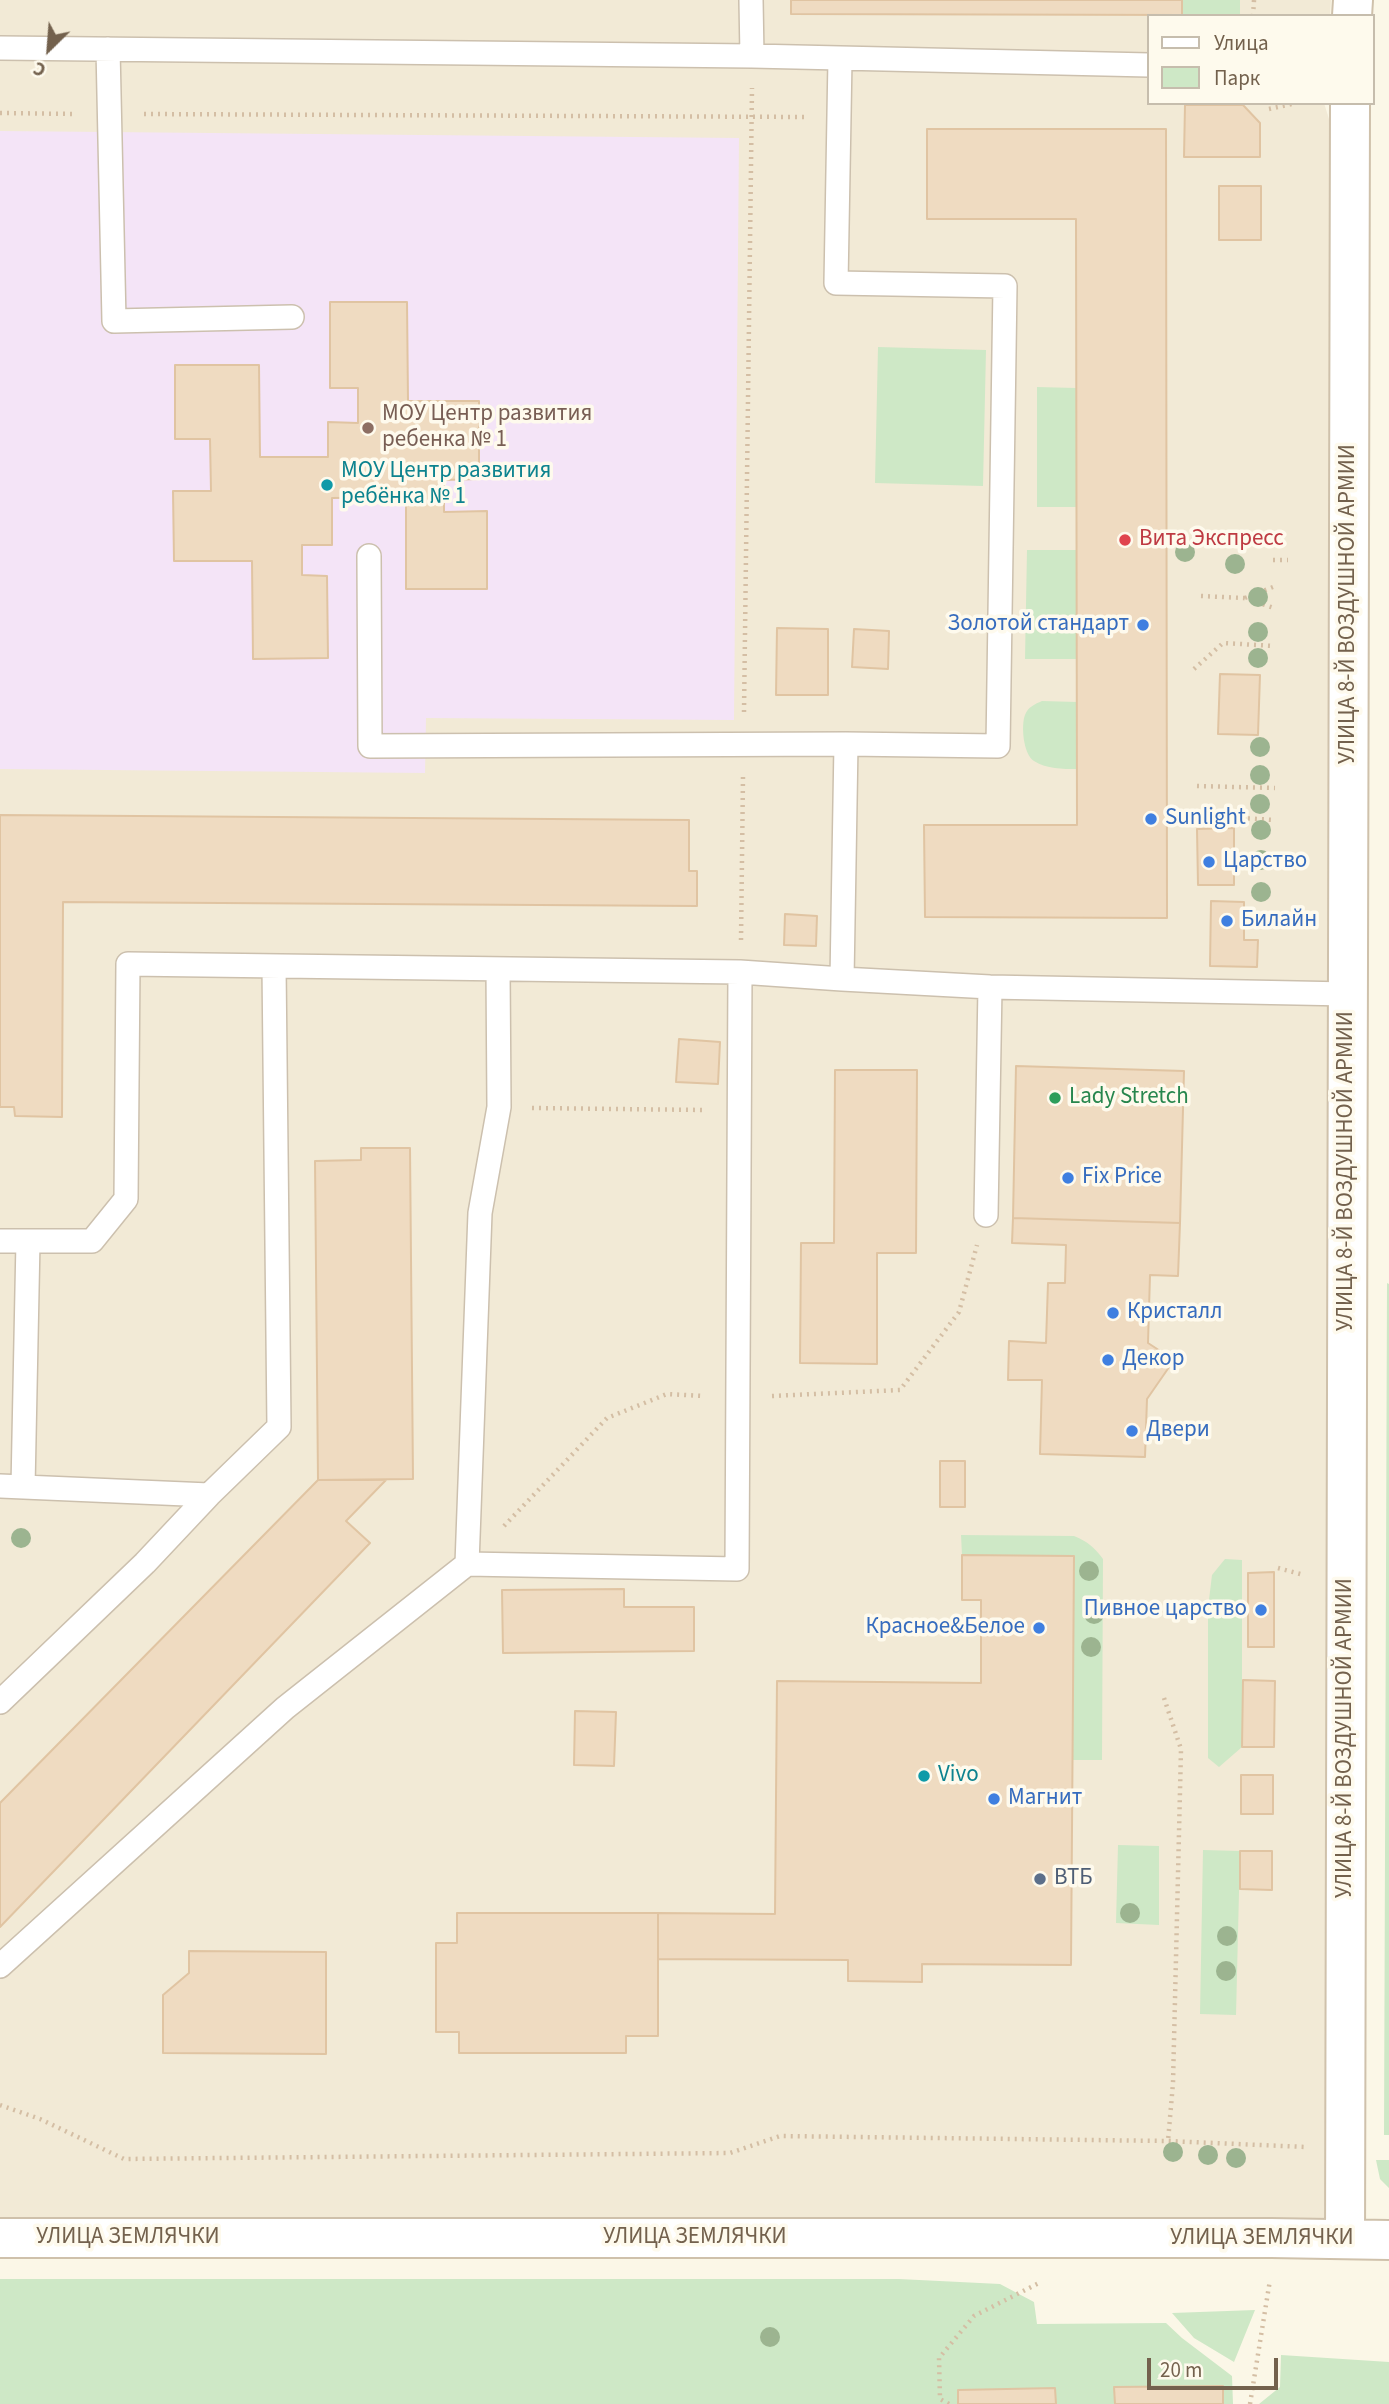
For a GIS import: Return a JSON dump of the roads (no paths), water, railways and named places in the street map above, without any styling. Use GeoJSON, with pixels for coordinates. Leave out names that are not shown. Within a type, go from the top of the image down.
{"type":"FeatureCollection","features":[{"type":"Feature","properties":{"kind":"street","name":"УЛИЦА 8-Й ВОЗДУШНОЙ АРМИИ"},"geometry":{"type":"LineString","coordinates":[[1345,2239],[1350,105]]}},
{"type":"Feature","properties":{"kind":"street","name":"УЛИЦА ЗЕМЛЯЧКИ"},"geometry":{"type":"LineString","coordinates":[[0,2238],[1389,2240]]}},
{"type":"Feature","properties":{"kind":"lane"},"geometry":{"type":"LineString","coordinates":[[751,0],[752,56]]}},
{"type":"Feature","properties":{"kind":"lane"},"geometry":{"type":"LineString","coordinates":[[0,48],[752,56],[1148,65]]}},
{"type":"Feature","properties":{"kind":"lane"},"geometry":{"type":"LineString","coordinates":[[108,49],[114,321],[292,317]]}},
{"type":"Feature","properties":{"kind":"lane"},"geometry":{"type":"LineString","coordinates":[[369,556],[370,746],[743,743],[998,746],[1005,286],[836,283],[840,59]]}},
{"type":"Feature","properties":{"kind":"lane"},"geometry":{"type":"LineString","coordinates":[[842,979],[846,744]]}},
{"type":"Feature","properties":{"kind":"lane"},"geometry":{"type":"LineString","coordinates":[[0,1241],[92,1241],[126,1199],[128,964],[740,972],[990,987],[1348,993]]}},
{"type":"Feature","properties":{"kind":"lane"},"geometry":{"type":"LineString","coordinates":[[0,1702],[145,1563],[209,1495],[279,1427],[274,966]]}},
{"type":"Feature","properties":{"kind":"lane"},"geometry":{"type":"LineString","coordinates":[[467,1564],[480,1213],[499,1107],[498,969]]}},
{"type":"Feature","properties":{"kind":"lane"},"geometry":{"type":"LineString","coordinates":[[0,1966],[285,1708],[467,1564],[737,1569],[740,972]]}},
{"type":"Feature","properties":{"kind":"lane"},"geometry":{"type":"LineString","coordinates":[[986,1215],[990,987]]}},
{"type":"Feature","properties":{"kind":"lane"},"geometry":{"type":"LineString","coordinates":[[28,1241],[11,1487],[209,1495]]}},
{"type":"Feature","properties":{"kind":"place","name":"МОУ Центр развития ребенка № 1"},"geometry":{"type":"Point","coordinates":[368,428]}},
{"type":"Feature","properties":{"kind":"place","name":"МОУ Центр развития ребёнка № 1"},"geometry":{"type":"Point","coordinates":[327,485]}},
{"type":"Feature","properties":{"kind":"place","name":"Вита Экспресс"},"geometry":{"type":"Point","coordinates":[1125,540]}},
{"type":"Feature","properties":{"kind":"place","name":"Золотой стандарт"},"geometry":{"type":"Point","coordinates":[1143,625]}},
{"type":"Feature","properties":{"kind":"place","name":"Sunlight"},"geometry":{"type":"Point","coordinates":[1151,819]}},
{"type":"Feature","properties":{"kind":"place","name":"Царство"},"geometry":{"type":"Point","coordinates":[1209,862]}},
{"type":"Feature","properties":{"kind":"place","name":"Билайн"},"geometry":{"type":"Point","coordinates":[1227,921]}},
{"type":"Feature","properties":{"kind":"place","name":"Lady Stretch"},"geometry":{"type":"Point","coordinates":[1055,1098]}},
{"type":"Feature","properties":{"kind":"place","name":"Fix Price"},"geometry":{"type":"Point","coordinates":[1068,1178]}},
{"type":"Feature","properties":{"kind":"place","name":"Кристалл"},"geometry":{"type":"Point","coordinates":[1113,1313]}},
{"type":"Feature","properties":{"kind":"place","name":"Декор"},"geometry":{"type":"Point","coordinates":[1108,1360]}},
{"type":"Feature","properties":{"kind":"place","name":"Двери"},"geometry":{"type":"Point","coordinates":[1132,1431]}},
{"type":"Feature","properties":{"kind":"place","name":"Пивное царство"},"geometry":{"type":"Point","coordinates":[1261,1610]}},
{"type":"Feature","properties":{"kind":"place","name":"Красное&Белое"},"geometry":{"type":"Point","coordinates":[1039,1628]}},
{"type":"Feature","properties":{"kind":"place","name":"Vivo"},"geometry":{"type":"Point","coordinates":[924,1776]}},
{"type":"Feature","properties":{"kind":"place","name":"Магнит"},"geometry":{"type":"Point","coordinates":[994,1799]}},
{"type":"Feature","properties":{"kind":"place","name":"ВТБ"},"geometry":{"type":"Point","coordinates":[1040,1879]}}]}
